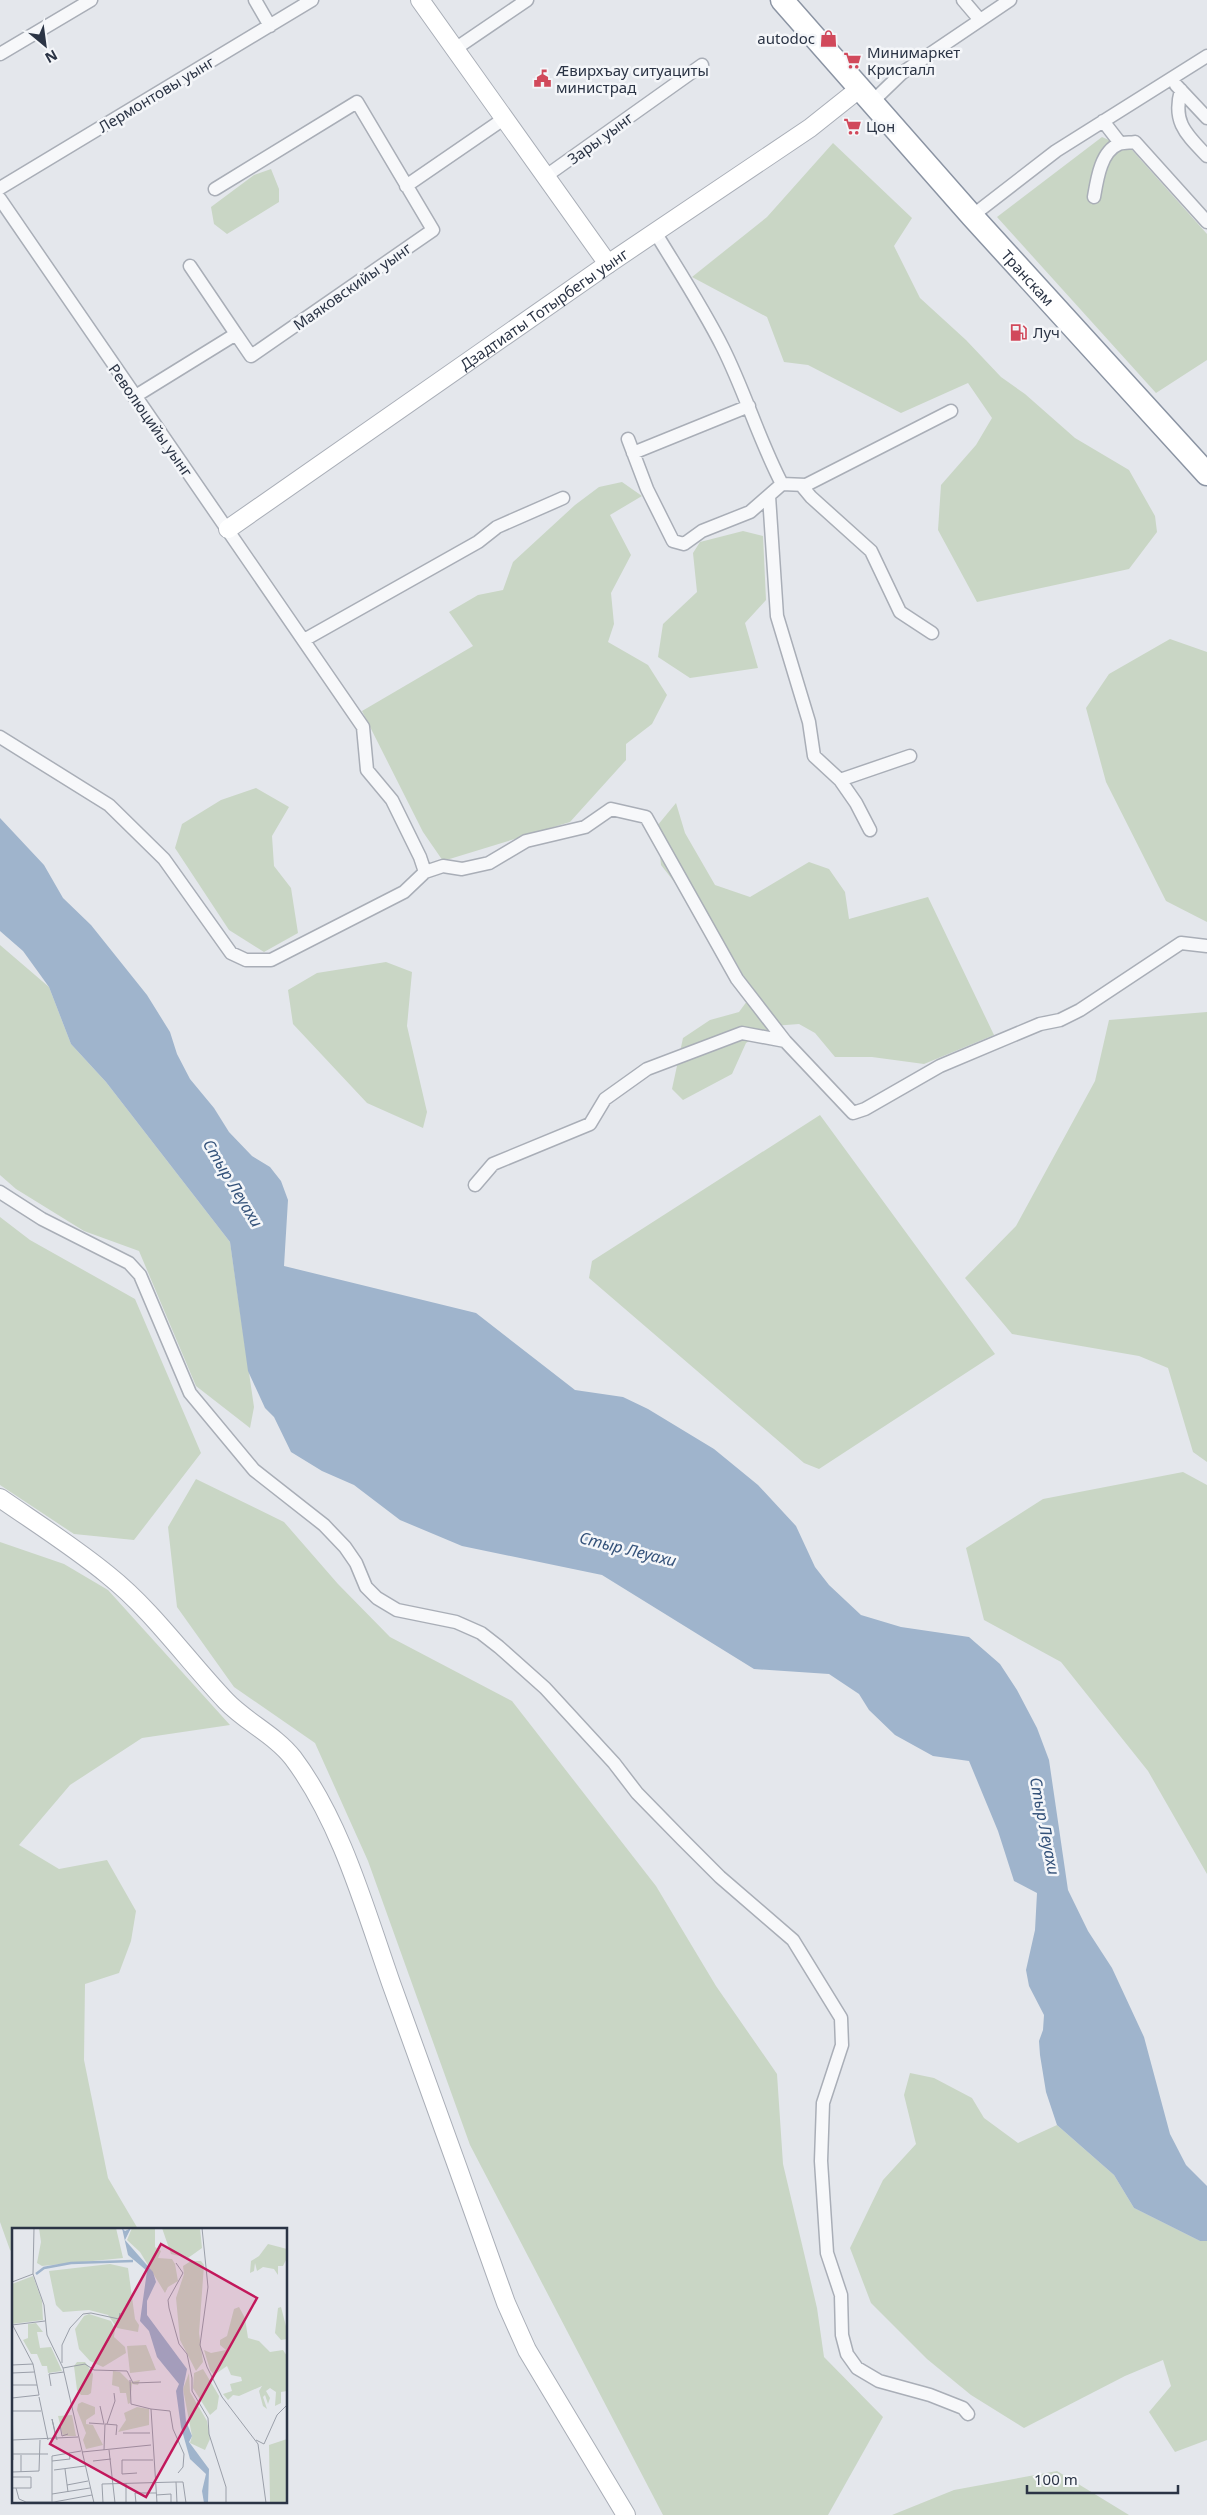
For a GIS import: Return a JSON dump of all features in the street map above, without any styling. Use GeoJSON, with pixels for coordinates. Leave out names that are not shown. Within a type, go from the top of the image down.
{"type":"FeatureCollection","features":[{"type":"Feature","properties":{"kind":"highway","name":"Транскам"},"geometry":{"type":"LineString","coordinates":[[782,0],[972,216],[1207,474]]}},
{"type":"Feature","properties":{"kind":"main road"},"geometry":{"type":"LineString","coordinates":[[420,0],[608,264]]}},
{"type":"Feature","properties":{"kind":"main road","name":"Дзадтиаты Тотырбегы уынг"},"geometry":{"type":"LineString","coordinates":[[228,529],[608,264],[810,128],[865,95]]}},
{"type":"Feature","properties":{"kind":"main road"},"geometry":{"type":"LineString","coordinates":[[0,1498],[109,1575],[144,1609],[225,1700],[246,1720],[292,1757],[314,1792],[328,1817],[358,1889],[506,2303],[527,2350],[626,2515]]}},
{"type":"Feature","properties":{"kind":"street"},"geometry":{"type":"LineString","coordinates":[[0,54],[91,0]]}},
{"type":"Feature","properties":{"kind":"street"},"geometry":{"type":"LineString","coordinates":[[255,0],[270,26]]}},
{"type":"Feature","properties":{"kind":"street","name":"Лермонтовы уынг"},"geometry":{"type":"LineString","coordinates":[[0,188],[312,0]]}},
{"type":"Feature","properties":{"kind":"street"},"geometry":{"type":"LineString","coordinates":[[455,49],[527,0]]}},
{"type":"Feature","properties":{"kind":"street"},"geometry":{"type":"LineString","coordinates":[[963,0],[980,20]]}},
{"type":"Feature","properties":{"kind":"street","name":"Дзадтиаты Тотырбегы уынг"},"geometry":{"type":"LineString","coordinates":[[865,95],[902,73],[1010,0]]}},
{"type":"Feature","properties":{"kind":"street"},"geometry":{"type":"LineString","coordinates":[[972,216],[1056,151],[1207,56]]}},
{"type":"Feature","properties":{"kind":"street","name":"Зары уынг"},"geometry":{"type":"LineString","coordinates":[[546,176],[702,64]]}},
{"type":"Feature","properties":{"kind":"street"},"geometry":{"type":"LineString","coordinates":[[1170,79],[1207,118]]}},
{"type":"Feature","properties":{"kind":"street"},"geometry":{"type":"LineString","coordinates":[[1181,90],[1177,115],[1189,138],[1207,156]]}},
{"type":"Feature","properties":{"kind":"street","name":"Маяковскийы уынг"},"geometry":{"type":"LineString","coordinates":[[190,266],[251,356],[432,230],[356,102],[215,189]]}},
{"type":"Feature","properties":{"kind":"street"},"geometry":{"type":"LineString","coordinates":[[406,186],[505,118]]}},
{"type":"Feature","properties":{"kind":"street"},"geometry":{"type":"LineString","coordinates":[[1103,121],[1120,143]]}},
{"type":"Feature","properties":{"kind":"street"},"geometry":{"type":"LineString","coordinates":[[1094,196],[1098,174],[1111,149],[1120,143],[1135,142],[1207,222]]}},
{"type":"Feature","properties":{"kind":"street","name":"Революцийы уынг"},"geometry":{"type":"LineString","coordinates":[[0,199],[363,727],[367,770],[392,800],[420,857],[425,872]]}},
{"type":"Feature","properties":{"kind":"street"},"geometry":{"type":"LineString","coordinates":[[655,232],[722,347],[749,406],[767,455],[782,484]]}},
{"type":"Feature","properties":{"kind":"street"},"geometry":{"type":"LineString","coordinates":[[134,396],[236,334]]}},
{"type":"Feature","properties":{"kind":"street"},"geometry":{"type":"LineString","coordinates":[[633,453],[749,406]]}},
{"type":"Feature","properties":{"kind":"street"},"geometry":{"type":"LineString","coordinates":[[628,439],[647,490],[673,541],[684,544],[702,531],[750,512],[782,484],[806,485],[951,411]]}},
{"type":"Feature","properties":{"kind":"street"},"geometry":{"type":"LineString","coordinates":[[801,484],[810,497],[871,551],[900,612],[932,633]]}},
{"type":"Feature","properties":{"kind":"street"},"geometry":{"type":"LineString","coordinates":[[769,496],[778,616],[809,722],[814,756],[840,780],[856,803],[870,830]]}},
{"type":"Feature","properties":{"kind":"street"},"geometry":{"type":"LineString","coordinates":[[304,640],[478,542],[497,527],[563,498]]}},
{"type":"Feature","properties":{"kind":"street"},"geometry":{"type":"LineString","coordinates":[[0,737],[109,805],[164,859],[231,953],[246,960],[271,960],[404,892],[425,872],[443,866],[462,869],[489,863],[526,841],[585,827],[611,809],[646,817],[737,978],[785,1041],[853,1113],[865,1109],[940,1066],[1040,1024],[1060,1020],[1080,1010],[1182,943],[1207,946]]}},
{"type":"Feature","properties":{"kind":"street"},"geometry":{"type":"LineString","coordinates":[[840,780],[910,756]]}},
{"type":"Feature","properties":{"kind":"street"},"geometry":{"type":"LineString","coordinates":[[475,1185],[493,1164],[590,1124],[605,1099],[647,1070],[742,1033],[785,1041]]}},
{"type":"Feature","properties":{"kind":"street"},"geometry":{"type":"LineString","coordinates":[[0,1192],[42,1219],[129,1263],[140,1275],[190,1393],[254,1470],[324,1525],[344,1547],[356,1564],[366,1587],[376,1598],[397,1610],[456,1622],[481,1633],[499,1647],[545,1688],[614,1763],[637,1793],[682,1839],[720,1876],[793,1940],[841,2018],[842,2046],[823,2103],[821,2160],[827,2253],[841,2295],[842,2334],[847,2354],[858,2368],[879,2380],[930,2395],[963,2408],[968,2414]]}},
{"type":"Feature","properties":{"kind":"green space"},"geometry":{"type":"Polygon","coordinates":[[[1102,137],[1132,150],[1207,234],[1207,360],[1156,393],[997,217],[1102,137]]]}},
{"type":"Feature","properties":{"kind":"green space"},"geometry":{"type":"Polygon","coordinates":[[[833,143],[912,218],[894,246],[920,298],[966,340],[1001,377],[1025,394],[1075,438],[1129,470],[1155,516],[1157,532],[1129,569],[977,602],[938,530],[941,485],[976,445],[992,418],[968,383],[901,413],[808,365],[784,362],[767,317],[692,277],[767,217],[833,143]]]}},
{"type":"Feature","properties":{"kind":"green space"},"geometry":{"type":"Polygon","coordinates":[[[271,169],[279,189],[279,202],[227,234],[214,224],[211,207],[254,175],[271,169]]]}},
{"type":"Feature","properties":{"kind":"green space"},"geometry":{"type":"Polygon","coordinates":[[[622,482],[642,496],[610,515],[631,555],[611,593],[614,624],[608,642],[648,665],[667,695],[652,724],[626,744],[626,760],[570,822],[443,861],[423,832],[362,711],[473,646],[449,612],[478,595],[503,590],[513,562],[575,505],[599,487],[622,482]]]}},
{"type":"Feature","properties":{"kind":"green space"},"geometry":{"type":"Polygon","coordinates":[[[743,531],[763,536],[766,600],[745,623],[758,668],[690,678],[658,657],[663,624],[697,592],[693,553],[700,542],[743,531]]]}},
{"type":"Feature","properties":{"kind":"green space"},"geometry":{"type":"Polygon","coordinates":[[[1170,639],[1207,652],[1207,922],[1166,901],[1106,782],[1086,708],[1109,674],[1170,639]]]}},
{"type":"Feature","properties":{"kind":"green space"},"geometry":{"type":"Polygon","coordinates":[[[256,788],[289,807],[272,836],[274,866],[291,888],[298,933],[264,952],[229,930],[175,848],[182,824],[221,800],[256,788]]]}},
{"type":"Feature","properties":{"kind":"green space"},"geometry":{"type":"Polygon","coordinates":[[[676,803],[685,833],[715,885],[750,897],[809,862],[829,869],[845,892],[849,919],[928,897],[994,1035],[924,1064],[872,1057],[835,1057],[815,1033],[799,1024],[773,1026],[746,1043],[732,1074],[683,1100],[672,1089],[683,1038],[710,1020],[739,1012],[753,993],[733,957],[661,865],[657,826],[676,803]]]}},
{"type":"Feature","properties":{"kind":"green space"},"geometry":{"type":"Polygon","coordinates":[[[0,945],[49,987],[71,1044],[106,1082],[230,1242],[254,1407],[250,1428],[196,1386],[139,1251],[84,1231],[16,1189],[0,1175],[0,945]]]}},
{"type":"Feature","properties":{"kind":"green space"},"geometry":{"type":"Polygon","coordinates":[[[386,962],[412,972],[407,1026],[427,1112],[423,1128],[367,1103],[293,1024],[288,990],[317,973],[386,962]]]}},
{"type":"Feature","properties":{"kind":"green space"},"geometry":{"type":"Polygon","coordinates":[[[1207,1012],[1207,1462],[1193,1452],[1168,1368],[1139,1356],[1012,1334],[965,1278],[1016,1226],[1095,1081],[1109,1020],[1207,1012]]]}},
{"type":"Feature","properties":{"kind":"green space"},"geometry":{"type":"Polygon","coordinates":[[[820,1115],[995,1354],[819,1469],[804,1463],[589,1278],[592,1261],[820,1115]]]}},
{"type":"Feature","properties":{"kind":"green space"},"geometry":{"type":"Polygon","coordinates":[[[0,1217],[30,1240],[135,1299],[201,1453],[134,1540],[74,1534],[0,1485],[0,1217]]]}},
{"type":"Feature","properties":{"kind":"green space"},"geometry":{"type":"Polygon","coordinates":[[[1183,1472],[1207,1485],[1207,1874],[1148,1771],[1061,1662],[984,1620],[966,1548],[1043,1499],[1183,1472]]]}},
{"type":"Feature","properties":{"kind":"green space"},"geometry":{"type":"Polygon","coordinates":[[[196,1479],[284,1522],[338,1584],[390,1637],[512,1701],[656,1886],[716,1986],[777,2074],[783,2164],[817,2308],[824,2357],[883,2417],[828,2515],[663,2515],[470,2145],[368,1861],[315,1743],[234,1687],[177,1607],[168,1527],[196,1479]]]}},
{"type":"Feature","properties":{"kind":"green space"},"geometry":{"type":"Polygon","coordinates":[[[0,1542],[64,1564],[108,1590],[230,1725],[142,1738],[70,1785],[19,1845],[59,1869],[107,1860],[136,1911],[131,1941],[119,1973],[85,1984],[84,2060],[108,2178],[137,2228],[12,2228],[12,2252],[0,2222],[0,1542]]]}},
{"type":"Feature","properties":{"kind":"green space"},"geometry":{"type":"Polygon","coordinates":[[[910,2073],[934,2078],[972,2098],[984,2118],[1018,2143],[1057,2125],[1114,2175],[1134,2208],[1200,2241],[1207,2241],[1207,2440],[1175,2452],[1149,2412],[1171,2386],[1163,2360],[1125,2376],[1024,2428],[971,2395],[927,2359],[871,2303],[850,2248],[883,2180],[916,2144],[904,2095],[910,2073]]]}},
{"type":"Feature","properties":{"kind":"green space"},"geometry":{"type":"Polygon","coordinates":[[[1057,2471],[1129,2515],[892,2515],[954,2490],[1057,2471]]]}},
{"type":"Feature","properties":{"kind":"water","name":"Стыр Леуахи"},"geometry":{"type":"Polygon","coordinates":[[[0,818],[44,865],[63,898],[91,925],[147,995],[170,1032],[177,1054],[190,1079],[214,1108],[229,1132],[252,1156],[270,1167],[281,1181],[288,1200],[284,1266],[476,1313],[575,1390],[623,1397],[648,1409],[714,1449],[758,1485],[796,1526],[815,1567],[829,1585],[861,1615],[901,1627],[969,1637],[1000,1664],[1017,1690],[1037,1728],[1049,1760],[1068,1890],[1088,1931],[1112,1968],[1144,2037],[1170,2134],[1186,2165],[1207,2186],[1207,2241],[1200,2241],[1134,2208],[1114,2175],[1057,2125],[1046,2092],[1040,2055],[1039,2041],[1043,2030],[1044,2015],[1029,1986],[1026,1970],[1035,1930],[1037,1893],[1014,1881],[998,1831],[969,1761],[933,1756],[895,1735],[869,1710],[859,1694],[829,1674],[754,1669],[602,1575],[462,1546],[400,1520],[354,1485],[322,1471],[291,1452],[274,1417],[265,1408],[248,1371],[230,1242],[106,1082],[71,1044],[49,987],[23,951],[0,931],[0,818]]]}},
{"type":"Feature","properties":{"kind":"place","name":"autodoc"},"geometry":{"type":"Point","coordinates":[829,38]}},
{"type":"Feature","properties":{"kind":"place","name":"Минимаркет Кристалл"},"geometry":{"type":"Point","coordinates":[853,61]}},
{"type":"Feature","properties":{"kind":"place","name":"Æвирхъау ситуациты министрад"},"geometry":{"type":"Point","coordinates":[542,79]}},
{"type":"Feature","properties":{"kind":"place","name":"Цон"},"geometry":{"type":"Point","coordinates":[852,126]}},
{"type":"Feature","properties":{"kind":"place","name":"Луч"},"geometry":{"type":"Point","coordinates":[1019,332]}}]}
